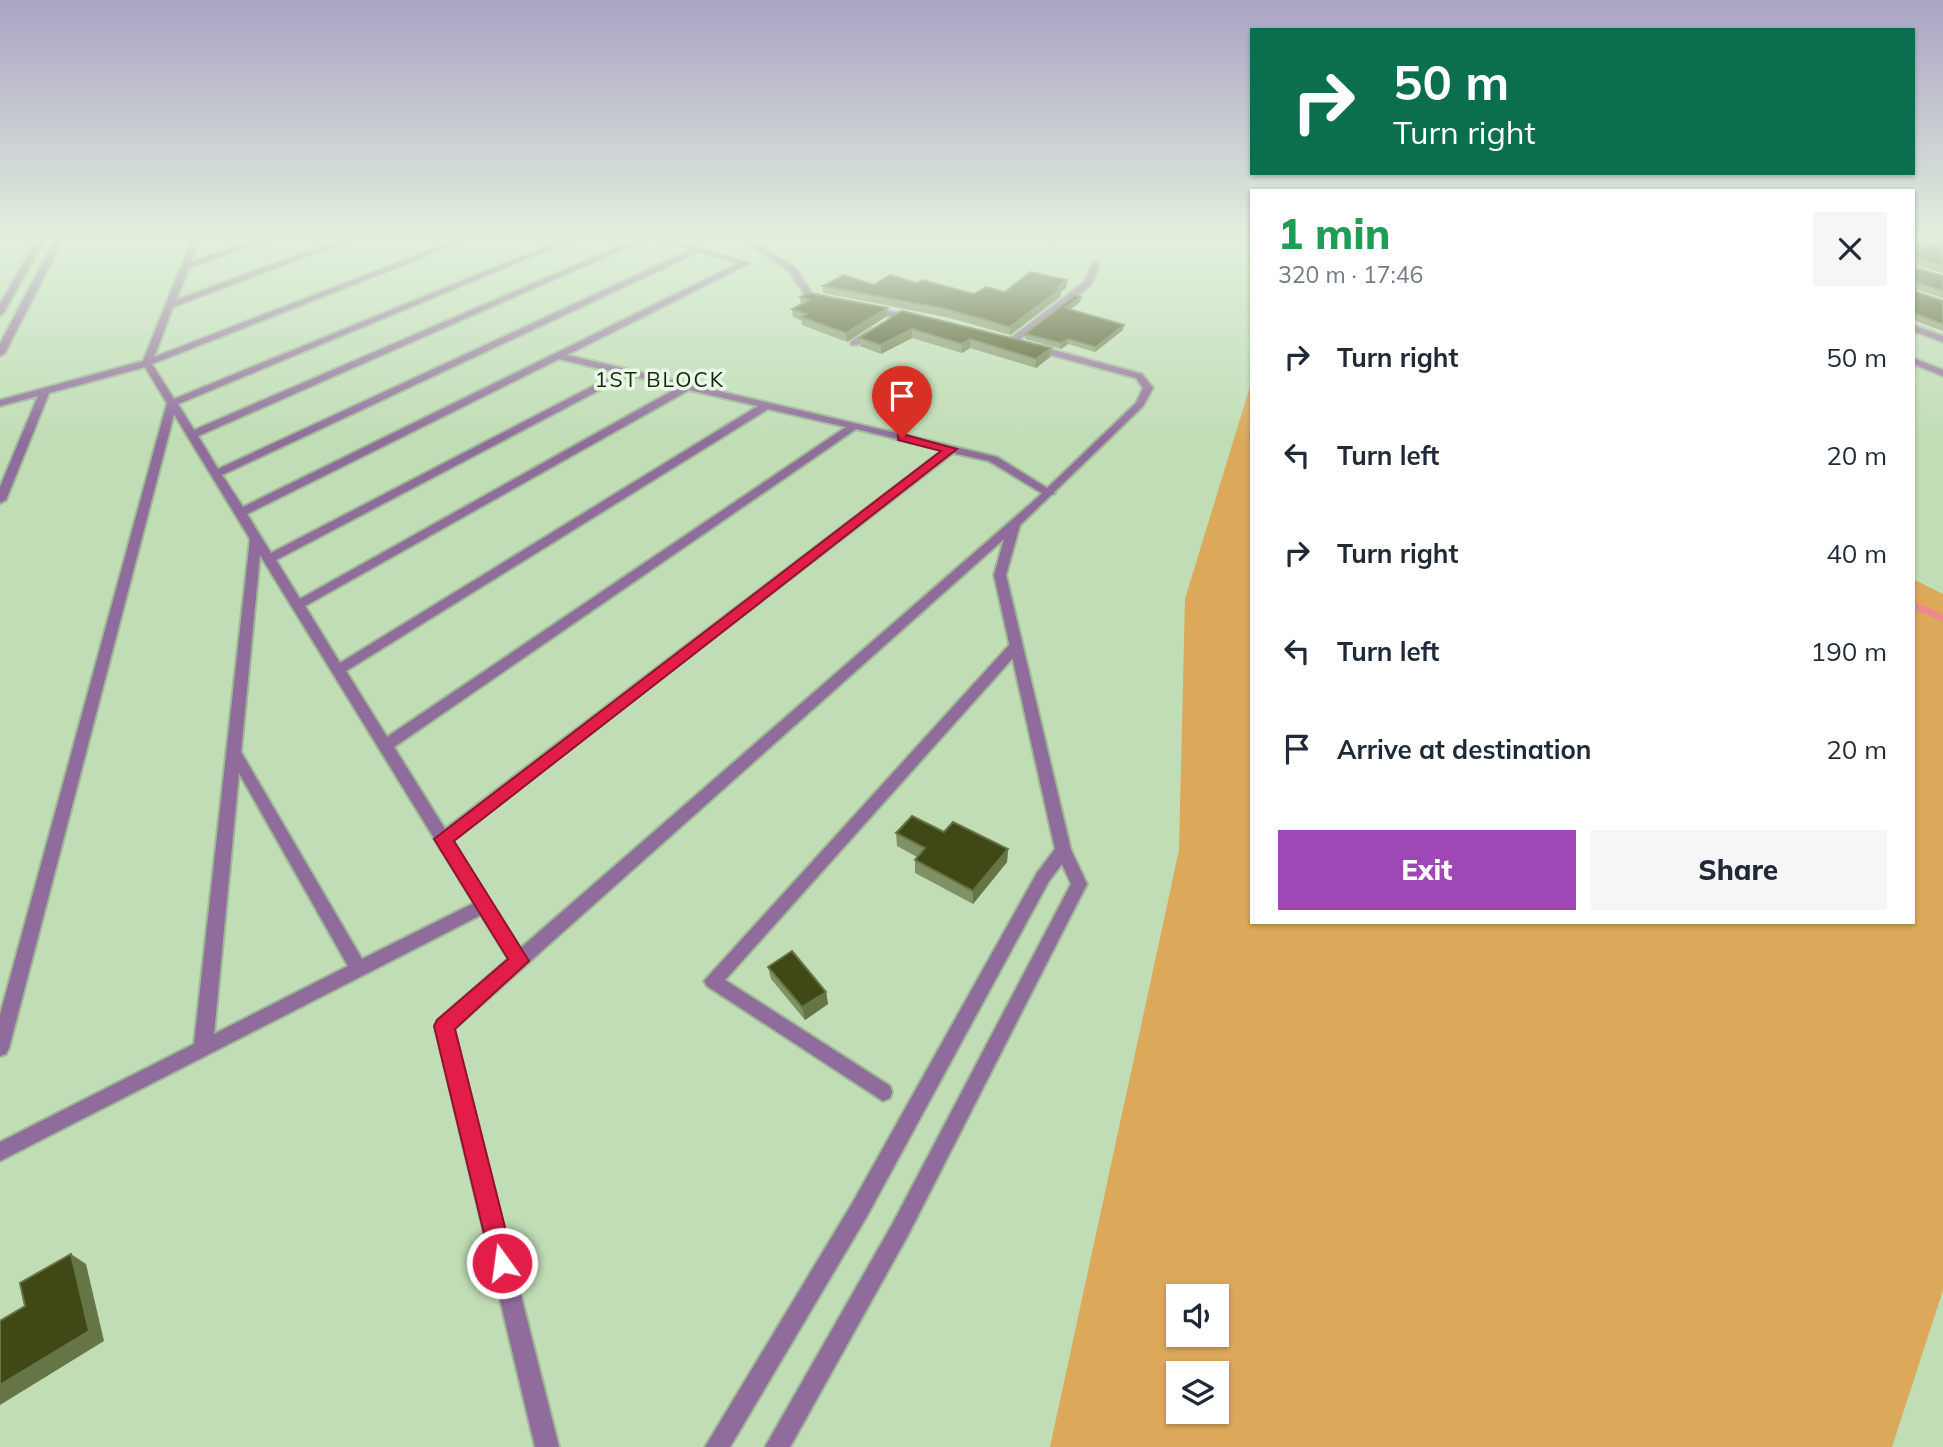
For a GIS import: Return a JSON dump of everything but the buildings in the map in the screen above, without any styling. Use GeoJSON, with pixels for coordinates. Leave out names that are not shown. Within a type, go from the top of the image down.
{"type":"FeatureCollection","features":[{"type":"Feature","properties":{"kind":"street"},"geometry":{"type":"LineString","coordinates":[[0,353],[24,307]]}},
{"type":"Feature","properties":{"kind":"street"},"geometry":{"type":"LineString","coordinates":[[147,363],[168,307]]}},
{"type":"Feature","properties":{"kind":"street"},"geometry":{"type":"LineString","coordinates":[[0,403],[147,363],[292,307]]}},
{"type":"Feature","properties":{"kind":"street"},"geometry":{"type":"LineString","coordinates":[[172,403],[406,307]]}},
{"type":"Feature","properties":{"kind":"street"},"geometry":{"type":"LineString","coordinates":[[192,435],[487,307]]}},
{"type":"Feature","properties":{"kind":"street"},"geometry":{"type":"LineString","coordinates":[[216,474],[576,307]]}},
{"type":"Feature","properties":{"kind":"street"},"geometry":{"type":"LineString","coordinates":[[240,513],[658,307]]}},
{"type":"Feature","properties":{"kind":"street"},"geometry":{"type":"LineString","coordinates":[[861,307],[922,320]]}},
{"type":"Feature","properties":{"kind":"street"},"geometry":{"type":"LineString","coordinates":[[1011,342],[1057,307]]}},
{"type":"Feature","properties":{"kind":"street"},"geometry":{"type":"LineString","coordinates":[[854,343],[899,316]]}},
{"type":"Feature","properties":{"kind":"street"},"geometry":{"type":"LineString","coordinates":[[1915,329],[1943,339]]}},
{"type":"Feature","properties":{"kind":"street"},"geometry":{"type":"LineString","coordinates":[[547,1447],[444,1026],[1014,524],[1140,404],[1148,388],[1139,376],[998,338]]}},
{"type":"Feature","properties":{"kind":"street"},"geometry":{"type":"LineString","coordinates":[[559,356],[993,459],[1049,492]]}},
{"type":"Feature","properties":{"kind":"street"},"geometry":{"type":"LineString","coordinates":[[1915,362],[1943,373]]}},
{"type":"Feature","properties":{"kind":"street"},"geometry":{"type":"LineString","coordinates":[[147,363],[519,961]]}},
{"type":"Feature","properties":{"kind":"street"},"geometry":{"type":"LineString","coordinates":[[269,559],[627,372]]}},
{"type":"Feature","properties":{"kind":"street"},"geometry":{"type":"LineString","coordinates":[[298,605],[688,386]]}},
{"type":"Feature","properties":{"kind":"street"},"geometry":{"type":"LineString","coordinates":[[0,500],[45,391]]}},
{"type":"Feature","properties":{"kind":"street"},"geometry":{"type":"LineString","coordinates":[[0,1048],[172,403]]}},
{"type":"Feature","properties":{"kind":"street"},"geometry":{"type":"LineString","coordinates":[[338,670],[767,405]]}},
{"type":"Feature","properties":{"kind":"street"},"geometry":{"type":"LineString","coordinates":[[385,746],[854,426]]}},
{"type":"Feature","properties":{"kind":"street"},"geometry":{"type":"LineString","coordinates":[[443,839],[951,449]]}},
{"type":"Feature","properties":{"kind":"street"},"geometry":{"type":"LineString","coordinates":[[777,1447],[900,1230],[1079,884],[1063,850],[1000,575],[1014,524]]}},
{"type":"Feature","properties":{"kind":"street"},"geometry":{"type":"LineString","coordinates":[[203,1049],[256,538]]}},
{"type":"Feature","properties":{"kind":"street"},"geometry":{"type":"LineString","coordinates":[[883,1092],[713,981],[1016,646]]}},
{"type":"Feature","properties":{"kind":"street"},"geometry":{"type":"LineString","coordinates":[[233,750],[359,969]]}},
{"type":"Feature","properties":{"kind":"street"},"geometry":{"type":"LineString","coordinates":[[717,1447],[860,1209],[1043,877],[1063,850]]}},
{"type":"Feature","properties":{"kind":"street"},"geometry":{"type":"LineString","coordinates":[[0,1152],[485,905]]}},
{"type":"Feature","properties":{"kind":"shaded area"},"geometry":{"type":"Polygon","coordinates":[[[1250,386],[1250,924],[1915,924],[1915,580],[1943,594],[1943,1290],[1892,1447],[1050,1447],[1179,850],[1185,599],[1250,386]]]}},
{"type":"Feature","properties":{"kind":"waterway"},"geometry":{"type":"LineString","coordinates":[[1915,606],[1943,618]]}},
{"type":"Feature","properties":{"kind":"district","name":"1ST BLOCK"},"geometry":{"type":"Point","coordinates":[660,380]}},
{"type":"Feature","properties":{"kind":"route"},"geometry":{"type":"LineString","coordinates":[[502,1263],[444,1026],[519,961],[443,839],[951,449],[902,438]]}}]}
